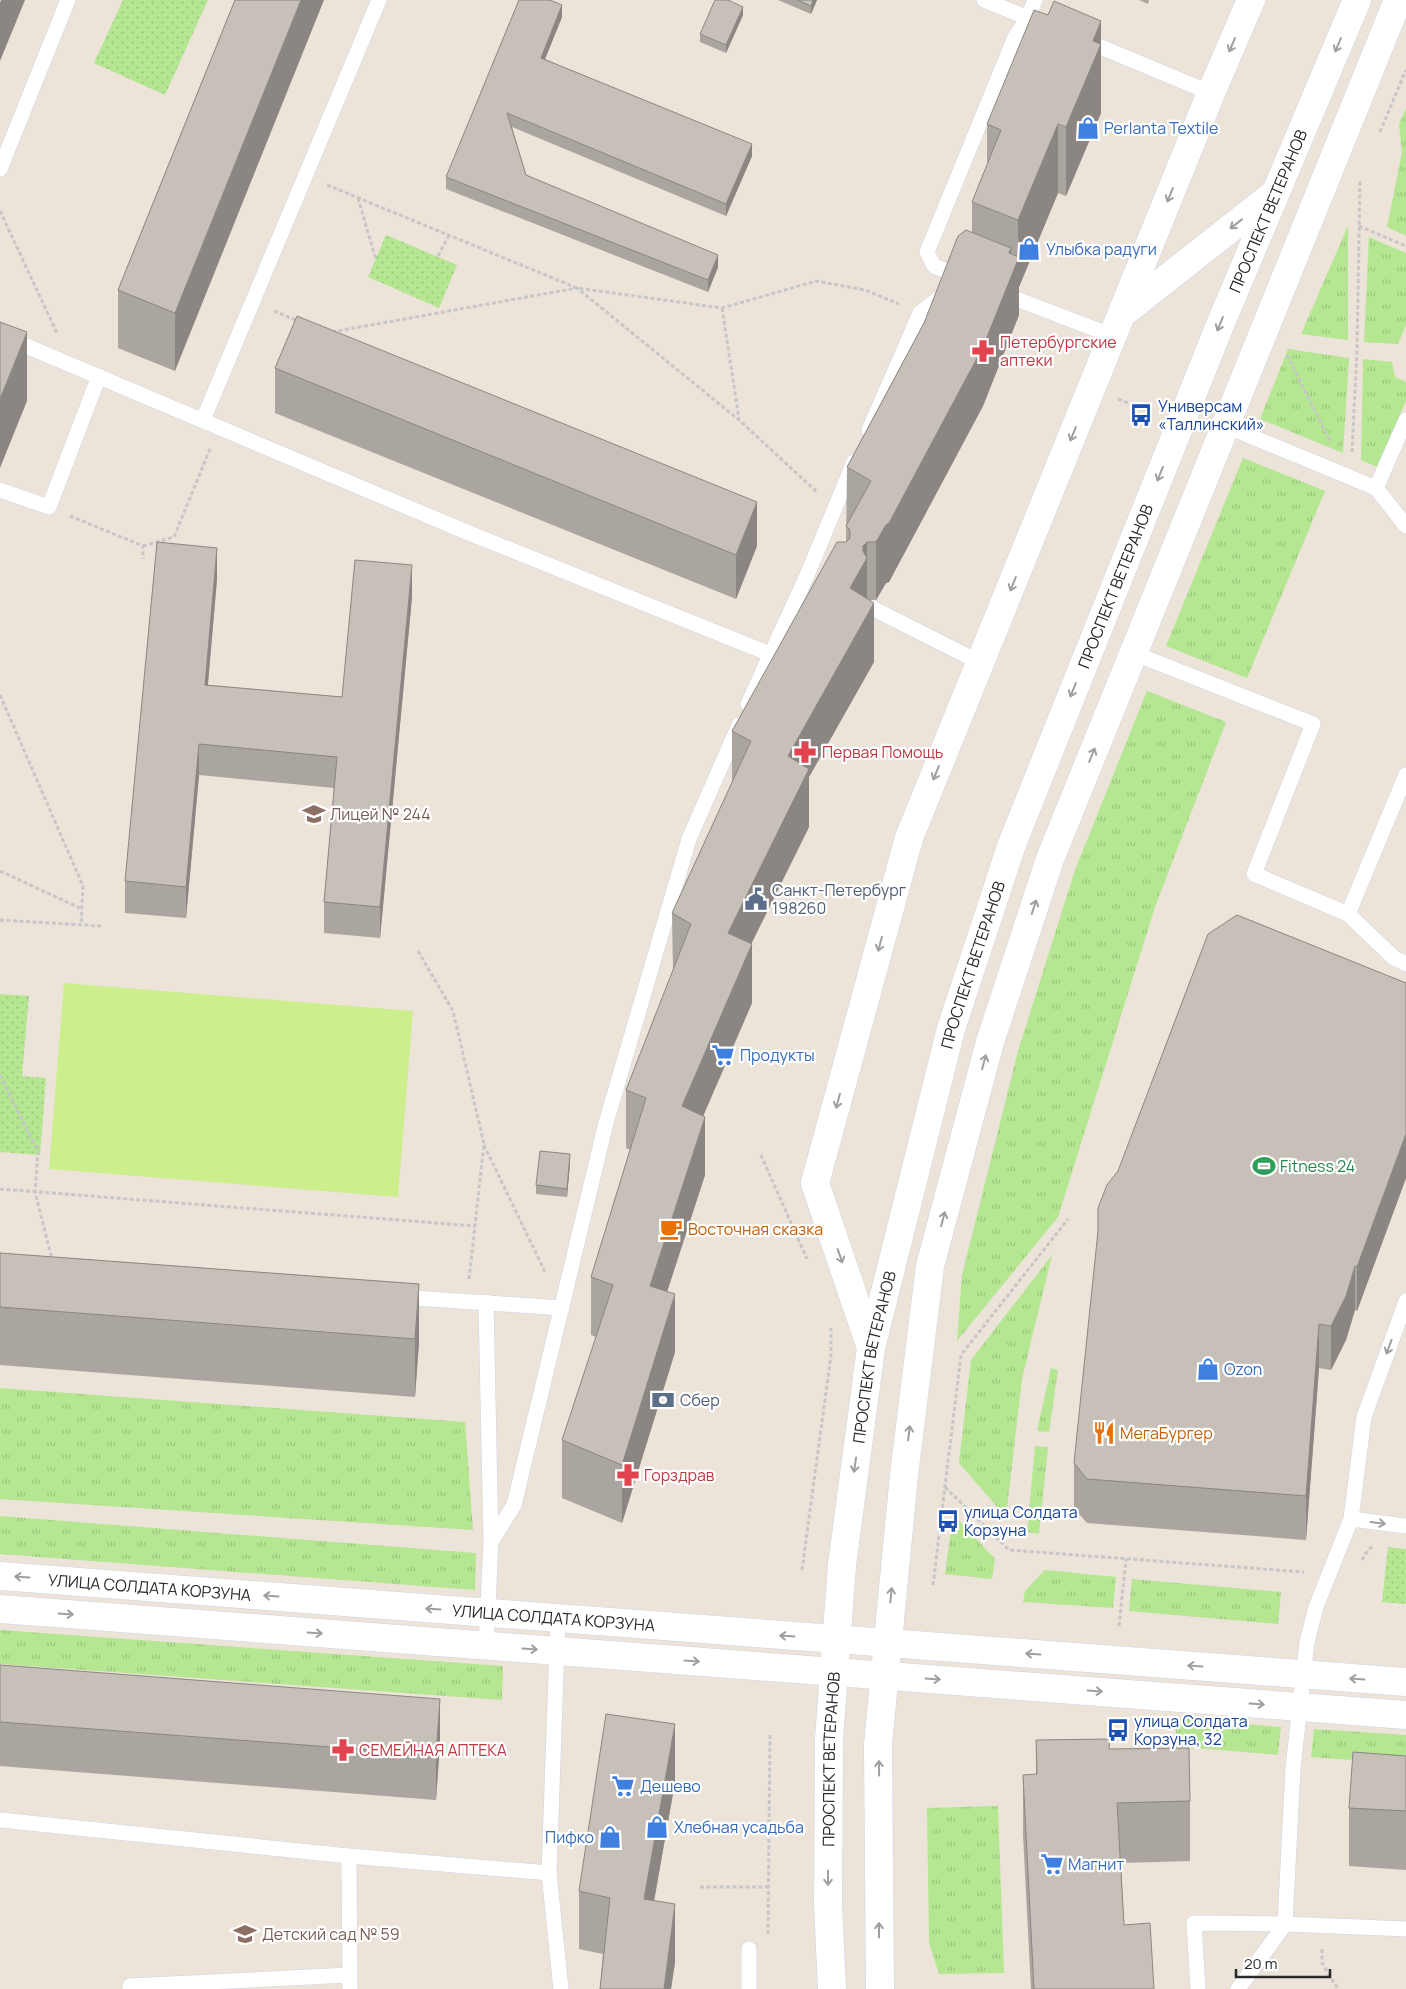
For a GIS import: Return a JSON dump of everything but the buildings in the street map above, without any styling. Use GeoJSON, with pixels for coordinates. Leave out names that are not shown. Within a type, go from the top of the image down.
{"type":"FeatureCollection","features":[{"type":"Feature","properties":{"kind":"street"},"geometry":{"type":"LineString","coordinates":[[871,1348],[815,1183],[909,838],[1211,93],[1251,0]]}},
{"type":"Feature","properties":{"kind":"street","name":"ПРОСПЕКТ ВЕТЕРАНОВ"},"geometry":{"type":"LineString","coordinates":[[832,1989],[828,1904],[829,1749],[842,1565],[871,1348],[951,1029],[1012,844],[1220,325],[1357,0]]}},
{"type":"Feature","properties":{"kind":"street"},"geometry":{"type":"LineString","coordinates":[[883,1986],[878,1744],[904,1475],[930,1266],[990,1042],[1050,859],[1226,426],[1393,2]]}},
{"type":"Feature","properties":{"kind":"street"},"geometry":{"type":"LineString","coordinates":[[1117,325],[1274,194]]}},
{"type":"Feature","properties":{"kind":"street","name":"УЛИЦА СОЛДАТА КОРЗУНА"},"geometry":{"type":"LineString","coordinates":[[0,1576],[1406,1682]]}},
{"type":"Feature","properties":{"kind":"street","name":"УЛИЦА СОЛДАТА КОРЗУНА"},"geometry":{"type":"LineString","coordinates":[[0,1609],[1406,1715]]}},
{"type":"Feature","properties":{"kind":"lane"},"geometry":{"type":"LineString","coordinates":[[0,169],[68,0]]}},
{"type":"Feature","properties":{"kind":"lane"},"geometry":{"type":"LineString","coordinates":[[203,420],[379,0]]}},
{"type":"Feature","properties":{"kind":"lane"},"geometry":{"type":"LineString","coordinates":[[984,0],[1054,28]]}},
{"type":"Feature","properties":{"kind":"lane"},"geometry":{"type":"LineString","coordinates":[[491,1542],[514,1505],[606,1123],[689,839],[808,572],[834,508],[920,313],[969,280],[934,266],[926,252],[1015,37],[1028,18],[1035,0]]}},
{"type":"Feature","properties":{"kind":"lane"},"geometry":{"type":"LineString","coordinates":[[1072,36],[1211,93]]}},
{"type":"Feature","properties":{"kind":"lane"},"geometry":{"type":"LineString","coordinates":[[991,288],[1117,325]]}},
{"type":"Feature","properties":{"kind":"lane"},"geometry":{"type":"LineString","coordinates":[[0,335],[472,534],[770,654]]}},
{"type":"Feature","properties":{"kind":"lane"},"geometry":{"type":"LineString","coordinates":[[0,490],[48,508],[99,376]]}},
{"type":"Feature","properties":{"kind":"lane"},"geometry":{"type":"LineString","coordinates":[[1376,488],[1406,420]]}},
{"type":"Feature","properties":{"kind":"lane"},"geometry":{"type":"LineString","coordinates":[[1226,426],[1376,488],[1406,526]]}},
{"type":"Feature","properties":{"kind":"lane"},"geometry":{"type":"LineString","coordinates":[[808,572],[825,582]]}},
{"type":"Feature","properties":{"kind":"lane"},"geometry":{"type":"LineString","coordinates":[[872,608],[981,662]]}},
{"type":"Feature","properties":{"kind":"lane"},"geometry":{"type":"LineString","coordinates":[[1134,653],[1313,724],[1254,874],[1348,914],[1394,958],[1406,964]]}},
{"type":"Feature","properties":{"kind":"lane"},"geometry":{"type":"LineString","coordinates":[[1348,914],[1406,775]]}},
{"type":"Feature","properties":{"kind":"lane"},"geometry":{"type":"LineString","coordinates":[[388,1296],[562,1308]]}},
{"type":"Feature","properties":{"kind":"lane"},"geometry":{"type":"LineString","coordinates":[[1238,1989],[1285,1924],[1293,1768],[1307,1642],[1316,1607],[1351,1519],[1364,1417],[1406,1301]]}},
{"type":"Feature","properties":{"kind":"lane"},"geometry":{"type":"LineString","coordinates":[[486,1302],[491,1542],[486,1646]]}},
{"type":"Feature","properties":{"kind":"lane"},"geometry":{"type":"LineString","coordinates":[[1351,1519],[1406,1526]]}},
{"type":"Feature","properties":{"kind":"lane"},"geometry":{"type":"LineString","coordinates":[[558,1618],[549,1873],[561,1989]]}},
{"type":"Feature","properties":{"kind":"lane"},"geometry":{"type":"LineString","coordinates":[[0,1820],[349,1856],[549,1873]]}},
{"type":"Feature","properties":{"kind":"lane"},"geometry":{"type":"LineString","coordinates":[[130,1989],[130,1986],[349,1982],[349,1856]]}},
{"type":"Feature","properties":{"kind":"lane"},"geometry":{"type":"LineString","coordinates":[[1198,1989],[1194,1923],[1285,1924],[1406,1929]]}},
{"type":"Feature","properties":{"kind":"lane"},"geometry":{"type":"LineString","coordinates":[[749,1948],[749,1989]]}},
{"type":"Feature","properties":{"kind":"path"},"geometry":{"type":"LineString","coordinates":[[305,176],[577,288],[722,308],[816,281],[865,290],[920,313]]}},
{"type":"Feature","properties":{"kind":"path"},"geometry":{"type":"LineString","coordinates":[[1348,477],[1352,457],[1357,350],[1360,178]]}},
{"type":"Feature","properties":{"kind":"path"},"geometry":{"type":"LineString","coordinates":[[358,197],[376,260]]}},
{"type":"Feature","properties":{"kind":"path"},"geometry":{"type":"LineString","coordinates":[[0,211],[73,366]]}},
{"type":"Feature","properties":{"kind":"path"},"geometry":{"type":"LineString","coordinates":[[1359,226],[1406,246]]}},
{"type":"Feature","properties":{"kind":"path"},"geometry":{"type":"LineString","coordinates":[[438,256],[449,234]]}},
{"type":"Feature","properties":{"kind":"path"},"geometry":{"type":"LineString","coordinates":[[328,333],[577,288],[739,420],[834,508]]}},
{"type":"Feature","properties":{"kind":"path"},"geometry":{"type":"LineString","coordinates":[[266,307],[301,322]]}},
{"type":"Feature","properties":{"kind":"path"},"geometry":{"type":"LineString","coordinates":[[722,308],[739,420]]}},
{"type":"Feature","properties":{"kind":"path"},"geometry":{"type":"LineString","coordinates":[[1284,350],[1348,477]]}},
{"type":"Feature","properties":{"kind":"path"},"geometry":{"type":"LineString","coordinates":[[48,508],[143,546],[174,537],[219,427]]}},
{"type":"Feature","properties":{"kind":"path"},"geometry":{"type":"LineString","coordinates":[[143,546],[143,559]]}},
{"type":"Feature","properties":{"kind":"path"},"geometry":{"type":"LineString","coordinates":[[0,694],[83,886],[81,925]]}},
{"type":"Feature","properties":{"kind":"path"},"geometry":{"type":"LineString","coordinates":[[0,871],[82,909]]}},
{"type":"Feature","properties":{"kind":"path"},"geometry":{"type":"LineString","coordinates":[[0,920],[101,926]]}},
{"type":"Feature","properties":{"kind":"path"},"geometry":{"type":"LineString","coordinates":[[418,950],[452,1011],[484,1144],[562,1308]]}},
{"type":"Feature","properties":{"kind":"path"},"geometry":{"type":"LineString","coordinates":[[0,1075],[38,1152],[35,1192],[54,1267]]}},
{"type":"Feature","properties":{"kind":"path"},"geometry":{"type":"LineString","coordinates":[[467,1301],[484,1144]]}},
{"type":"Feature","properties":{"kind":"path"},"geometry":{"type":"LineString","coordinates":[[761,1155],[808,1261]]}},
{"type":"Feature","properties":{"kind":"path"},"geometry":{"type":"LineString","coordinates":[[0,1189],[475,1226]]}},
{"type":"Feature","properties":{"kind":"path"},"geometry":{"type":"LineString","coordinates":[[933,1585],[961,1355],[1068,1219]]}},
{"type":"Feature","properties":{"kind":"path"},"geometry":{"type":"LineString","coordinates":[[802,1570],[830,1355],[831,1326]]}},
{"type":"Feature","properties":{"kind":"path"},"geometry":{"type":"LineString","coordinates":[[945,1487],[1009,1550],[1310,1573]]}},
{"type":"Feature","properties":{"kind":"path"},"geometry":{"type":"LineString","coordinates":[[1119,1626],[1126,1559]]}},
{"type":"Feature","properties":{"kind":"path"},"geometry":{"type":"LineString","coordinates":[[768,1940],[770,1735]]}},
{"type":"Feature","properties":{"kind":"path"},"geometry":{"type":"LineString","coordinates":[[700,1887],[769,1887]]}},
{"type":"Feature","properties":{"kind":"path"},"geometry":{"type":"LineString","coordinates":[[1322,1926],[1322,1963],[1338,1989]]}},
{"type":"Feature","properties":{"kind":"green space"},"geometry":{"type":"Polygon","coordinates":[[[123,0],[208,0],[165,95],[94,63],[123,0]]]}},
{"type":"Feature","properties":{"kind":"green space"},"geometry":{"type":"Polygon","coordinates":[[[1406,108],[1406,236],[1387,227],[1402,152],[1399,124],[1406,108]]]}},
{"type":"Feature","properties":{"kind":"green space"},"geometry":{"type":"Polygon","coordinates":[[[1348,226],[1348,340],[1301,334],[1348,226]]]}},
{"type":"Feature","properties":{"kind":"green space"},"geometry":{"type":"Polygon","coordinates":[[[386,235],[457,265],[439,308],[368,277],[386,235]]]}},
{"type":"Feature","properties":{"kind":"green space"},"geometry":{"type":"Polygon","coordinates":[[[1369,237],[1406,253],[1406,325],[1398,344],[1364,342],[1369,237]]]}},
{"type":"Feature","properties":{"kind":"green space"},"geometry":{"type":"Polygon","coordinates":[[[1288,349],[1349,358],[1343,453],[1260,419],[1288,349]]]}},
{"type":"Feature","properties":{"kind":"green space"},"geometry":{"type":"Polygon","coordinates":[[[1363,359],[1392,362],[1395,377],[1406,382],[1406,401],[1377,467],[1361,460],[1363,359]]]}},
{"type":"Feature","properties":{"kind":"green space"},"geometry":{"type":"Polygon","coordinates":[[[1243,458],[1325,491],[1247,678],[1166,646],[1243,458]]]}},
{"type":"Feature","properties":{"kind":"green space"},"geometry":{"type":"Polygon","coordinates":[[[1147,691],[1226,722],[1155,907],[1058,1217],[957,1341],[962,1275],[1018,1051],[1075,870],[1147,691]]]}},
{"type":"Feature","properties":{"kind":"green space"},"geometry":{"type":"Polygon","coordinates":[[[64,983],[413,1011],[398,1197],[49,1169],[64,983]]]}},
{"type":"Feature","properties":{"kind":"green space"},"geometry":{"type":"Polygon","coordinates":[[[0,994],[29,996],[22,1076],[46,1078],[40,1155],[0,1152],[0,994]]]}},
{"type":"Feature","properties":{"kind":"green space"},"geometry":{"type":"Polygon","coordinates":[[[1052,1255],[1022,1379],[1006,1517],[959,1463],[971,1360],[1052,1255]]]}},
{"type":"Feature","properties":{"kind":"green space"},"geometry":{"type":"Polygon","coordinates":[[[1051,1368],[1058,1370],[1049,1432],[1037,1431],[1051,1368]]]}},
{"type":"Feature","properties":{"kind":"green space"},"geometry":{"type":"Polygon","coordinates":[[[0,1388],[465,1422],[473,1530],[0,1499],[0,1388]]]}},
{"type":"Feature","properties":{"kind":"green space"},"geometry":{"type":"Polygon","coordinates":[[[1035,1446],[1048,1447],[1039,1534],[1027,1532],[1035,1446]]]}},
{"type":"Feature","properties":{"kind":"green space"},"geometry":{"type":"Polygon","coordinates":[[[953,1514],[995,1559],[992,1579],[945,1574],[953,1514]]]}},
{"type":"Feature","properties":{"kind":"green space"},"geometry":{"type":"Polygon","coordinates":[[[0,1516],[476,1553],[475,1590],[0,1554],[0,1516]]]}},
{"type":"Feature","properties":{"kind":"green space"},"geometry":{"type":"Polygon","coordinates":[[[1388,1547],[1406,1549],[1406,1604],[1382,1602],[1388,1547]]]}},
{"type":"Feature","properties":{"kind":"green space"},"geometry":{"type":"Polygon","coordinates":[[[1045,1570],[1116,1577],[1113,1608],[1023,1602],[1025,1591],[1045,1570]]]}},
{"type":"Feature","properties":{"kind":"green space"},"geometry":{"type":"Polygon","coordinates":[[[1132,1579],[1281,1592],[1278,1624],[1129,1611],[1132,1579]]]}},
{"type":"Feature","properties":{"kind":"green space"},"geometry":{"type":"Polygon","coordinates":[[[0,1630],[503,1666],[502,1700],[0,1664],[0,1630]]]}},
{"type":"Feature","properties":{"kind":"green space"},"geometry":{"type":"Polygon","coordinates":[[[1177,1718],[1281,1727],[1278,1755],[1175,1746],[1177,1718]]]}},
{"type":"Feature","properties":{"kind":"green space"},"geometry":{"type":"Polygon","coordinates":[[[1314,1729],[1406,1735],[1406,1764],[1311,1757],[1314,1729]]]}},
{"type":"Feature","properties":{"kind":"green space"},"geometry":{"type":"Polygon","coordinates":[[[998,1806],[1004,1973],[939,1974],[929,1943],[927,1808],[998,1806]]]}},
{"type":"Feature","properties":{"kind":"place","name":"Perlanta Textile"},"geometry":{"type":"Point","coordinates":[1088,128]}},
{"type":"Feature","properties":{"kind":"place","name":"Улыбка радуги"},"geometry":{"type":"Point","coordinates":[1029,249]}},
{"type":"Feature","properties":{"kind":"place","name":"Петербургские аптеки"},"geometry":{"type":"Point","coordinates":[983,351]}},
{"type":"Feature","properties":{"kind":"place","name":"Универсам «Таллинский»"},"geometry":{"type":"Point","coordinates":[1141,415]}},
{"type":"Feature","properties":{"kind":"place","name":"Первая Помощь"},"geometry":{"type":"Point","coordinates":[805,752]}},
{"type":"Feature","properties":{"kind":"place","name":"Лицей № 244"},"geometry":{"type":"Point","coordinates":[314,814]}},
{"type":"Feature","properties":{"kind":"place","name":"Санкт-Петербург 198260"},"geometry":{"type":"Point","coordinates":[756,899]}},
{"type":"Feature","properties":{"kind":"place","name":"Продукты"},"geometry":{"type":"Point","coordinates":[723,1055]}},
{"type":"Feature","properties":{"kind":"place","name":"Fitness 24"},"geometry":{"type":"Point","coordinates":[1264,1166]}},
{"type":"Feature","properties":{"kind":"place","name":"Восточная сказка"},"geometry":{"type":"Point","coordinates":[671,1229]}},
{"type":"Feature","properties":{"kind":"place","name":"Ozon"},"geometry":{"type":"Point","coordinates":[1208,1369]}},
{"type":"Feature","properties":{"kind":"place","name":"Сбер"},"geometry":{"type":"Point","coordinates":[663,1400]}},
{"type":"Feature","properties":{"kind":"place","name":"МегаБургер"},"geometry":{"type":"Point","coordinates":[1104,1433]}},
{"type":"Feature","properties":{"kind":"place","name":"Горздрав"},"geometry":{"type":"Point","coordinates":[628,1475]}},
{"type":"Feature","properties":{"kind":"place","name":"улица Солдата Корзуна"},"geometry":{"type":"Point","coordinates":[948,1521]}},
{"type":"Feature","properties":{"kind":"place","name":"улица Солдата Корзуна, 32"},"geometry":{"type":"Point","coordinates":[1118,1730]}},
{"type":"Feature","properties":{"kind":"place","name":"СЕМЕЙНАЯ АПТЕКА"},"geometry":{"type":"Point","coordinates":[343,1750]}},
{"type":"Feature","properties":{"kind":"place","name":"Дешево"},"geometry":{"type":"Point","coordinates":[623,1786]}},
{"type":"Feature","properties":{"kind":"place","name":"Хлебная усадьба"},"geometry":{"type":"Point","coordinates":[657,1827]}},
{"type":"Feature","properties":{"kind":"place","name":"Пифко"},"geometry":{"type":"Point","coordinates":[610,1837]}},
{"type":"Feature","properties":{"kind":"place","name":"Магнит"},"geometry":{"type":"Point","coordinates":[1052,1864]}},
{"type":"Feature","properties":{"kind":"place","name":"Детский сад № 59"},"geometry":{"type":"Point","coordinates":[245,1934]}}]}
